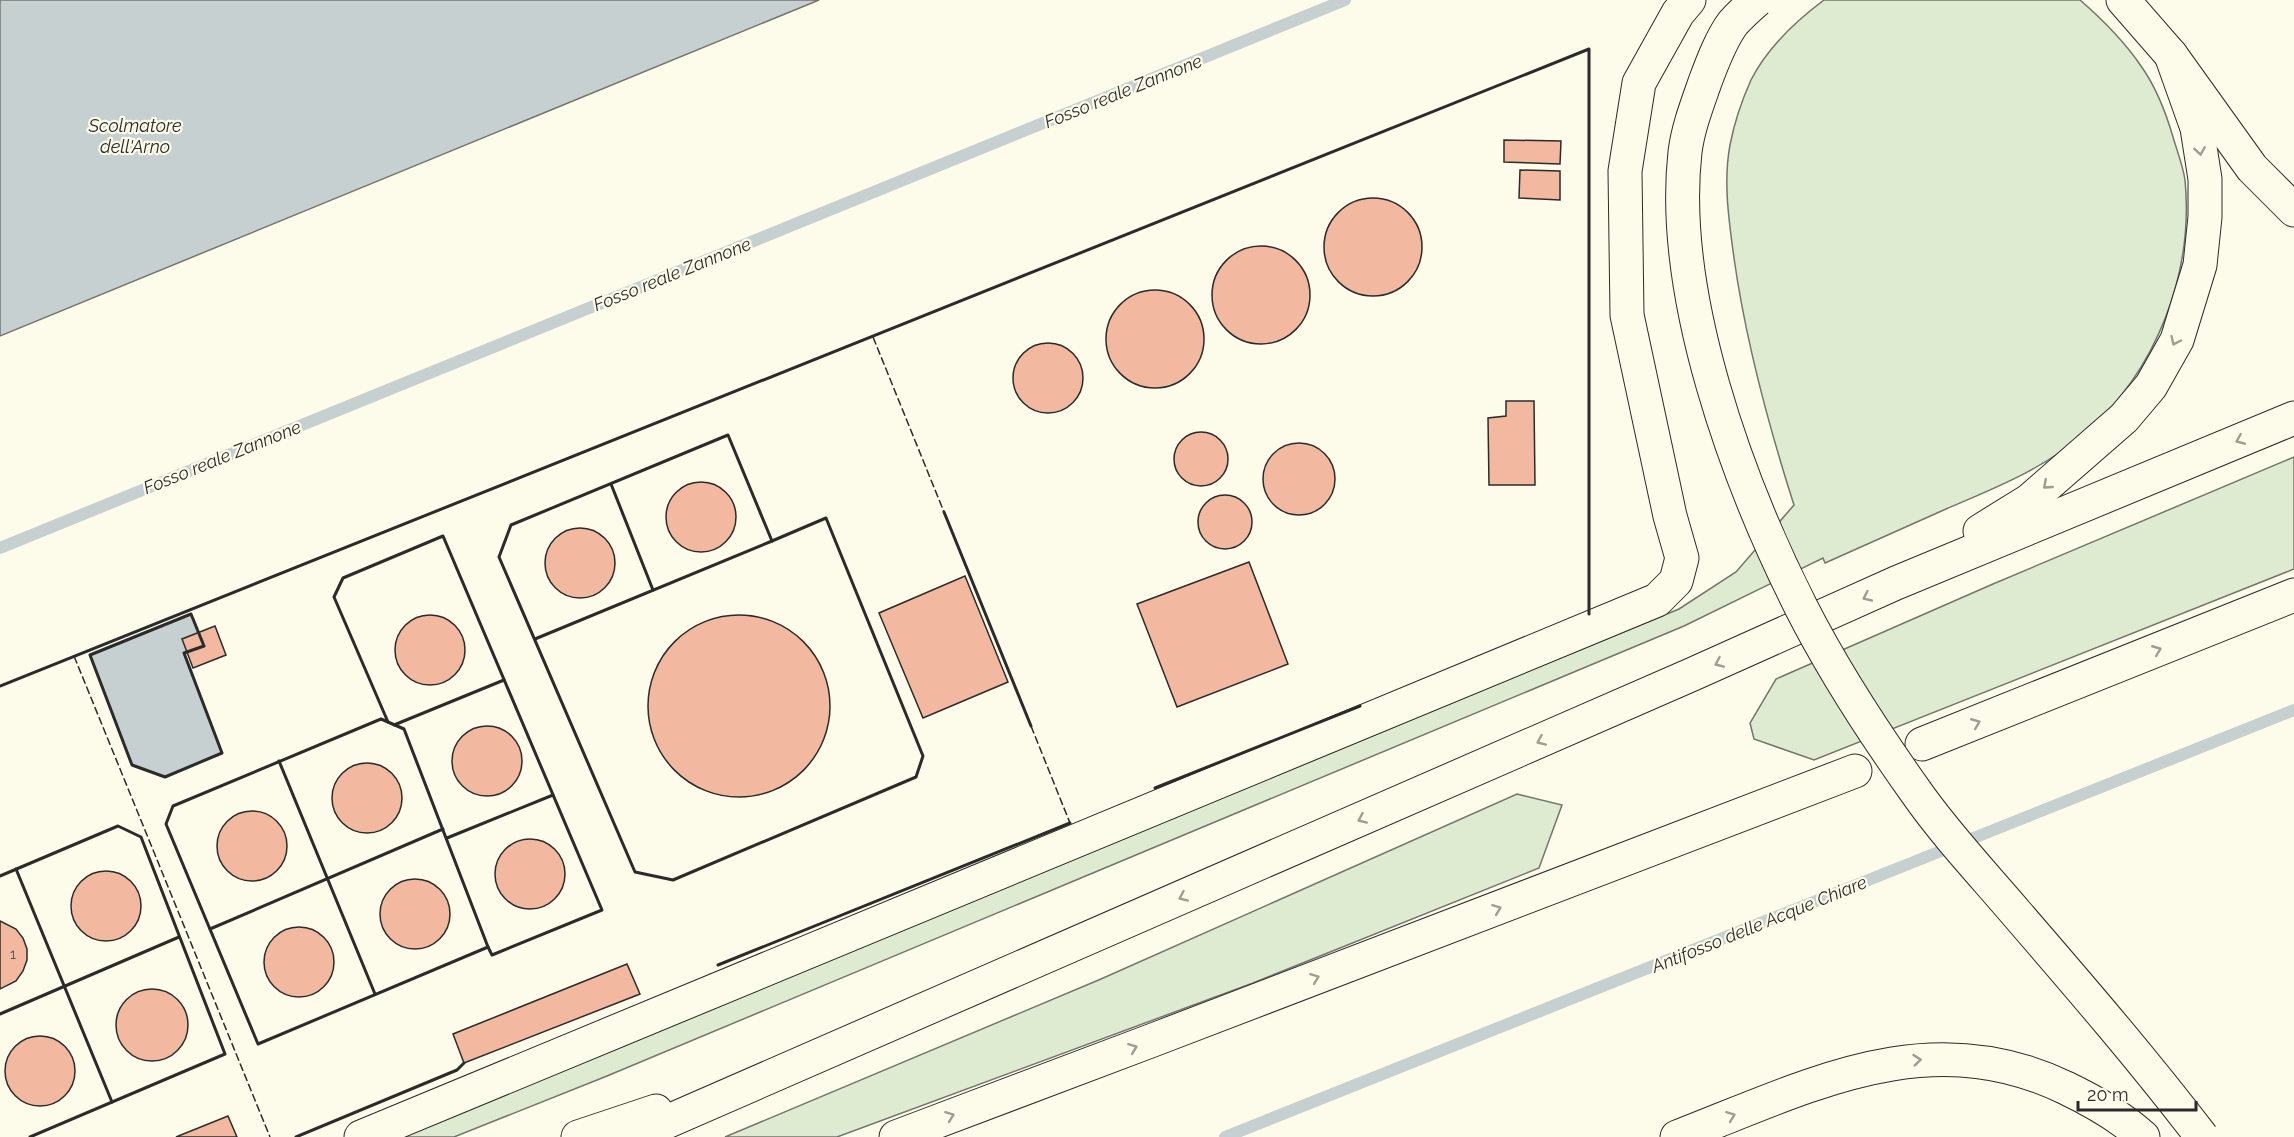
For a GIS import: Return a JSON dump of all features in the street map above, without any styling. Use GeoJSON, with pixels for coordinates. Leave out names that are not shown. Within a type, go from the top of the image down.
{"type":"FeatureCollection","features":[{"type":"Feature","properties":{"kind":"main road"},"geometry":{"type":"LineString","coordinates":[[361,1137],[1657,600],[1676,581],[1682,558],[1670,516],[1627,315],[1625,171],[1639,83],[1678,13],[1689,0]]}},
{"type":"Feature","properties":{"kind":"main road"},"geometry":{"type":"LineString","coordinates":[[1757,0],[1732,24],[1711,66],[1695,109],[1685,151],[1686,246],[1692,296],[1721,409],[1744,479],[1766,534],[1807,618],[1853,698],[1918,795],[2149,1069],[2202,1137]]}},
{"type":"Feature","properties":{"kind":"main road"},"geometry":{"type":"LineString","coordinates":[[2123,0],[2171,55],[2252,168],[2294,210]]}},
{"type":"Feature","properties":{"kind":"main road"},"geometry":{"type":"LineString","coordinates":[[1896,583],[2030,500],[2124,418],[2151,386],[2177,340],[2200,265],[2205,218],[2205,179],[2197,128],[2171,55]]}},
{"type":"Feature","properties":{"kind":"main road"},"geometry":{"type":"LineString","coordinates":[[632,1137],[836,1050],[1896,583],[2294,418]]}},
{"type":"Feature","properties":{"kind":"main road"},"geometry":{"type":"LineString","coordinates":[[1922,744],[2294,595]]}},
{"type":"Feature","properties":{"kind":"main road"},"geometry":{"type":"LineString","coordinates":[[896,1137],[1855,771]]}},
{"type":"Feature","properties":{"kind":"main road"},"geometry":{"type":"LineString","coordinates":[[578,1137],[836,1050]]}},
{"type":"Feature","properties":{"kind":"main road"},"geometry":{"type":"LineString","coordinates":[[1677,1137],[1852,1071],[1892,1063],[1931,1059],[1983,1062],[2022,1069],[2091,1100],[2143,1137]]}},
{"type":"Feature","properties":{"kind":"green space"},"geometry":{"type":"Polygon","coordinates":[[[1824,0],[2080,0],[2120,39],[2151,83],[2167,119],[2185,180],[2186,215],[2183,251],[2176,285],[2165,319],[2132,381],[2110,408],[2069,446],[2001,485],[1825,563],[1823,558],[1684,626],[607,1076],[454,1137],[399,1137],[1679,609],[1736,572],[1794,505],[1759,383],[1739,290],[1728,202],[1727,173],[1730,145],[1741,104],[1751,80],[1765,57],[1783,36],[1824,0]]]}},
{"type":"Feature","properties":{"kind":"green space"},"geometry":{"type":"Polygon","coordinates":[[[2294,457],[2294,569],[1814,760],[1754,739],[1750,723],[1776,679],[1993,584],[2294,457]]]}},
{"type":"Feature","properties":{"kind":"green space"},"geometry":{"type":"Polygon","coordinates":[[[1517,794],[1562,805],[1539,868],[1253,983],[837,1137],[725,1137],[1101,979],[1517,794]]]}},
{"type":"Feature","properties":{"kind":"water","name":"Scolmatore dell'Arno"},"geometry":{"type":"Polygon","coordinates":[[[0,0],[819,0],[0,336],[0,0]]]}},
{"type":"Feature","properties":{"kind":"water"},"geometry":{"type":"Polygon","coordinates":[[[191,614],[204,646],[184,654],[222,753],[165,777],[132,765],[90,655],[191,614]]]}},
{"type":"Feature","properties":{"kind":"building"},"geometry":{"type":"Polygon","coordinates":[[[1504,140],[1561,141],[1560,164],[1504,162],[1504,140]]]}},
{"type":"Feature","properties":{"kind":"building"},"geometry":{"type":"Polygon","coordinates":[[[1520,170],[1560,171],[1560,200],[1519,198],[1520,170]]]}},
{"type":"Feature","properties":{"kind":"building"},"geometry":{"type":"Polygon","coordinates":[[[1373,198],[1392,202],[1408,212],[1418,228],[1422,247],[1418,266],[1408,282],[1392,292],[1373,296],[1354,292],[1338,282],[1328,266],[1324,247],[1328,228],[1338,212],[1354,202],[1373,198]]]}},
{"type":"Feature","properties":{"kind":"building"},"geometry":{"type":"Polygon","coordinates":[[[1261,246],[1280,250],[1296,260],[1306,276],[1310,295],[1306,314],[1296,330],[1280,340],[1261,344],[1242,340],[1226,330],[1216,314],[1212,295],[1216,276],[1226,260],[1242,250],[1261,246]]]}},
{"type":"Feature","properties":{"kind":"building"},"geometry":{"type":"Polygon","coordinates":[[[1155,290],[1174,294],[1190,304],[1200,320],[1204,339],[1200,358],[1190,374],[1174,384],[1155,388],[1136,384],[1120,374],[1110,358],[1106,339],[1110,320],[1120,304],[1136,294],[1155,290]]]}},
{"type":"Feature","properties":{"kind":"building"},"geometry":{"type":"Polygon","coordinates":[[[1055,343],[1068,349],[1077,358],[1081,364],[1083,378],[1081,392],[1073,403],[1062,411],[1041,413],[1023,403],[1015,392],[1013,371],[1023,353],[1034,345],[1055,343]]]}},
{"type":"Feature","properties":{"kind":"building"},"geometry":{"type":"Polygon","coordinates":[[[1506,401],[1534,401],[1535,485],[1489,485],[1488,418],[1506,416],[1506,401]]]}},
{"type":"Feature","properties":{"kind":"building"},"geometry":{"type":"Polygon","coordinates":[[[1201,432],[1211,434],[1220,440],[1226,449],[1228,459],[1226,469],[1220,478],[1211,484],[1201,486],[1191,484],[1182,478],[1176,469],[1174,459],[1176,449],[1182,440],[1191,434],[1201,432]]]}},
{"type":"Feature","properties":{"kind":"building"},"geometry":{"type":"Polygon","coordinates":[[[1299,443],[1319,449],[1329,459],[1335,479],[1329,499],[1319,509],[1299,515],[1279,509],[1269,499],[1263,479],[1269,459],[1279,449],[1299,443]]]}},
{"type":"Feature","properties":{"kind":"building"},"geometry":{"type":"Polygon","coordinates":[[[708,482],[721,488],[730,497],[734,503],[736,517],[734,531],[726,542],[715,550],[694,552],[676,542],[668,531],[666,510],[676,492],[687,484],[708,482]]]}},
{"type":"Feature","properties":{"kind":"building"},"geometry":{"type":"Polygon","coordinates":[[[1220,495],[1230,495],[1244,503],[1250,512],[1252,522],[1250,532],[1244,541],[1230,549],[1220,549],[1203,537],[1198,527],[1198,517],[1210,500],[1220,495]]]}},
{"type":"Feature","properties":{"kind":"building"},"geometry":{"type":"Polygon","coordinates":[[[587,528],[600,534],[609,543],[613,549],[615,563],[613,577],[605,588],[594,596],[573,598],[555,588],[547,577],[545,556],[555,538],[566,530],[587,528]]]}},
{"type":"Feature","properties":{"kind":"building"},"geometry":{"type":"Polygon","coordinates":[[[1249,562],[1288,664],[1177,707],[1137,604],[1249,562]]]}},
{"type":"Feature","properties":{"kind":"building"},"geometry":{"type":"Polygon","coordinates":[[[965,576],[1008,682],[923,718],[879,613],[965,576]]]}},
{"type":"Feature","properties":{"kind":"building"},"geometry":{"type":"Polygon","coordinates":[[[437,615],[450,621],[459,630],[463,636],[465,650],[463,664],[455,675],[444,683],[423,685],[405,675],[397,664],[395,643],[405,625],[416,617],[437,615]]]}},
{"type":"Feature","properties":{"kind":"building"},"geometry":{"type":"Polygon","coordinates":[[[739,615],[774,622],[803,642],[823,671],[830,706],[823,741],[803,770],[774,790],[739,797],[704,790],[675,770],[655,741],[648,706],[655,671],[675,642],[704,622],[739,615]]]}},
{"type":"Feature","properties":{"kind":"building"},"geometry":{"type":"Polygon","coordinates":[[[215,626],[226,655],[193,668],[182,639],[215,626]]]}},
{"type":"Feature","properties":{"kind":"building"},"geometry":{"type":"Polygon","coordinates":[[[480,726],[494,726],[507,731],[517,741],[522,761],[517,781],[507,791],[494,796],[480,796],[467,791],[457,781],[452,768],[452,754],[457,741],[467,731],[480,726]]]}},
{"type":"Feature","properties":{"kind":"building"},"geometry":{"type":"Polygon","coordinates":[[[374,763],[387,769],[396,778],[400,784],[402,798],[400,812],[392,823],[381,831],[360,833],[342,823],[334,812],[332,791],[342,773],[353,765],[374,763]]]}},
{"type":"Feature","properties":{"kind":"building"},"geometry":{"type":"Polygon","coordinates":[[[259,811],[272,817],[281,826],[285,832],[287,846],[285,860],[277,871],[266,879],[245,881],[227,871],[219,860],[217,839],[227,821],[238,813],[259,811]]]}},
{"type":"Feature","properties":{"kind":"building"},"geometry":{"type":"Polygon","coordinates":[[[537,839],[550,845],[559,854],[563,860],[565,874],[563,888],[555,899],[544,907],[523,909],[505,899],[497,888],[495,867],[505,849],[516,841],[537,839]]]}},
{"type":"Feature","properties":{"kind":"building"},"geometry":{"type":"Polygon","coordinates":[[[113,871],[126,877],[135,886],[139,892],[141,906],[139,920],[131,931],[120,939],[99,941],[81,931],[73,920],[71,899],[81,881],[92,873],[113,871]]]}},
{"type":"Feature","properties":{"kind":"building"},"geometry":{"type":"Polygon","coordinates":[[[422,879],[435,885],[444,894],[448,900],[450,914],[448,928],[440,939],[429,947],[408,949],[390,939],[382,928],[380,907],[390,889],[401,881],[422,879]]]}},
{"type":"Feature","properties":{"kind":"building"},"geometry":{"type":"Polygon","coordinates":[[[0,921],[16,929],[23,938],[27,949],[27,960],[16,981],[0,989],[0,921]]]}},
{"type":"Feature","properties":{"kind":"building"},"geometry":{"type":"Polygon","coordinates":[[[306,927],[319,933],[328,942],[332,948],[334,962],[332,976],[324,987],[313,995],[292,997],[274,987],[266,976],[264,955],[274,937],[285,929],[306,927]]]}},
{"type":"Feature","properties":{"kind":"building"},"geometry":{"type":"Polygon","coordinates":[[[627,964],[640,994],[464,1063],[453,1034],[627,964]]]}},
{"type":"Feature","properties":{"kind":"building"},"geometry":{"type":"Polygon","coordinates":[[[152,989],[172,995],[182,1005],[188,1025],[182,1045],[172,1055],[152,1061],[132,1055],[122,1045],[116,1025],[122,1005],[132,995],[152,989]]]}},
{"type":"Feature","properties":{"kind":"building"},"geometry":{"type":"Polygon","coordinates":[[[47,1036],[60,1042],[69,1051],[73,1057],[75,1071],[73,1085],[65,1096],[54,1104],[33,1106],[15,1096],[7,1085],[5,1064],[15,1046],[26,1038],[47,1036]]]}},
{"type":"Feature","properties":{"kind":"building"},"geometry":{"type":"Polygon","coordinates":[[[228,1116],[237,1137],[176,1137],[228,1116]]]}},
{"type":"Feature","properties":{"kind":"waterway","name":"Fosso reale Zannone"},"geometry":{"type":"LineString","coordinates":[[0,548],[1345,0]]}},
{"type":"Feature","properties":{"kind":"waterway","name":"Antifosso delle Acque Chiare"},"geometry":{"type":"LineString","coordinates":[[1225,1137],[2294,710]]}},
{"type":"Feature","properties":{"kind":"fence"},"geometry":{"type":"LineString","coordinates":[[873,337],[944,512]]}},
{"type":"Feature","properties":{"kind":"fence"},"geometry":{"type":"LineString","coordinates":[[74,656],[270,1137]]}},
{"type":"Feature","properties":{"kind":"fence"},"geometry":{"type":"LineString","coordinates":[[1031,726],[1070,823]]}},
{"type":"Feature","properties":{"kind":"wall"},"geometry":{"type":"LineString","coordinates":[[0,686],[1589,49],[1589,614]]}},
{"type":"Feature","properties":{"kind":"wall"},"geometry":{"type":"LineString","coordinates":[[728,435],[772,541],[826,518],[923,756],[916,777],[673,880],[635,872],[499,557],[511,525],[728,435]]}},
{"type":"Feature","properties":{"kind":"wall"},"geometry":{"type":"LineString","coordinates":[[611,484],[653,590]]}},
{"type":"Feature","properties":{"kind":"wall"},"geometry":{"type":"LineString","coordinates":[[944,512],[1031,726]]}},
{"type":"Feature","properties":{"kind":"wall"},"geometry":{"type":"LineString","coordinates":[[388,722],[334,597],[343,578],[443,536],[602,910],[492,955],[488,947]]}},
{"type":"Feature","properties":{"kind":"wall"},"geometry":{"type":"LineString","coordinates":[[535,639],[772,541]]}},
{"type":"Feature","properties":{"kind":"wall"},"geometry":{"type":"LineString","coordinates":[[191,614],[204,646],[184,653],[222,753],[165,777],[132,765],[90,655],[191,614]]}},
{"type":"Feature","properties":{"kind":"wall"},"geometry":{"type":"LineString","coordinates":[[394,725],[504,680]]}},
{"type":"Feature","properties":{"kind":"wall"},"geometry":{"type":"LineString","coordinates":[[1155,788],[1360,706]]}},
{"type":"Feature","properties":{"kind":"wall"},"geometry":{"type":"LineString","coordinates":[[381,719],[404,729],[488,947],[258,1044],[166,824],[173,806],[381,719]]}},
{"type":"Feature","properties":{"kind":"wall"},"geometry":{"type":"LineString","coordinates":[[279,761],[375,994]]}},
{"type":"Feature","properties":{"kind":"wall"},"geometry":{"type":"LineString","coordinates":[[447,838],[553,795]]}},
{"type":"Feature","properties":{"kind":"wall"},"geometry":{"type":"LineString","coordinates":[[718,965],[1070,823]]}},
{"type":"Feature","properties":{"kind":"wall"},"geometry":{"type":"LineString","coordinates":[[0,876],[118,826],[141,837],[225,1054],[30,1137]]}},
{"type":"Feature","properties":{"kind":"wall"},"geometry":{"type":"LineString","coordinates":[[210,929],[443,829]]}},
{"type":"Feature","properties":{"kind":"wall"},"geometry":{"type":"LineString","coordinates":[[16,869],[112,1102]]}},
{"type":"Feature","properties":{"kind":"wall"},"geometry":{"type":"LineString","coordinates":[[0,1014],[179,937]]}},
{"type":"Feature","properties":{"kind":"wall"},"geometry":{"type":"LineString","coordinates":[[296,1137],[457,1070],[464,1063]]}}]}
